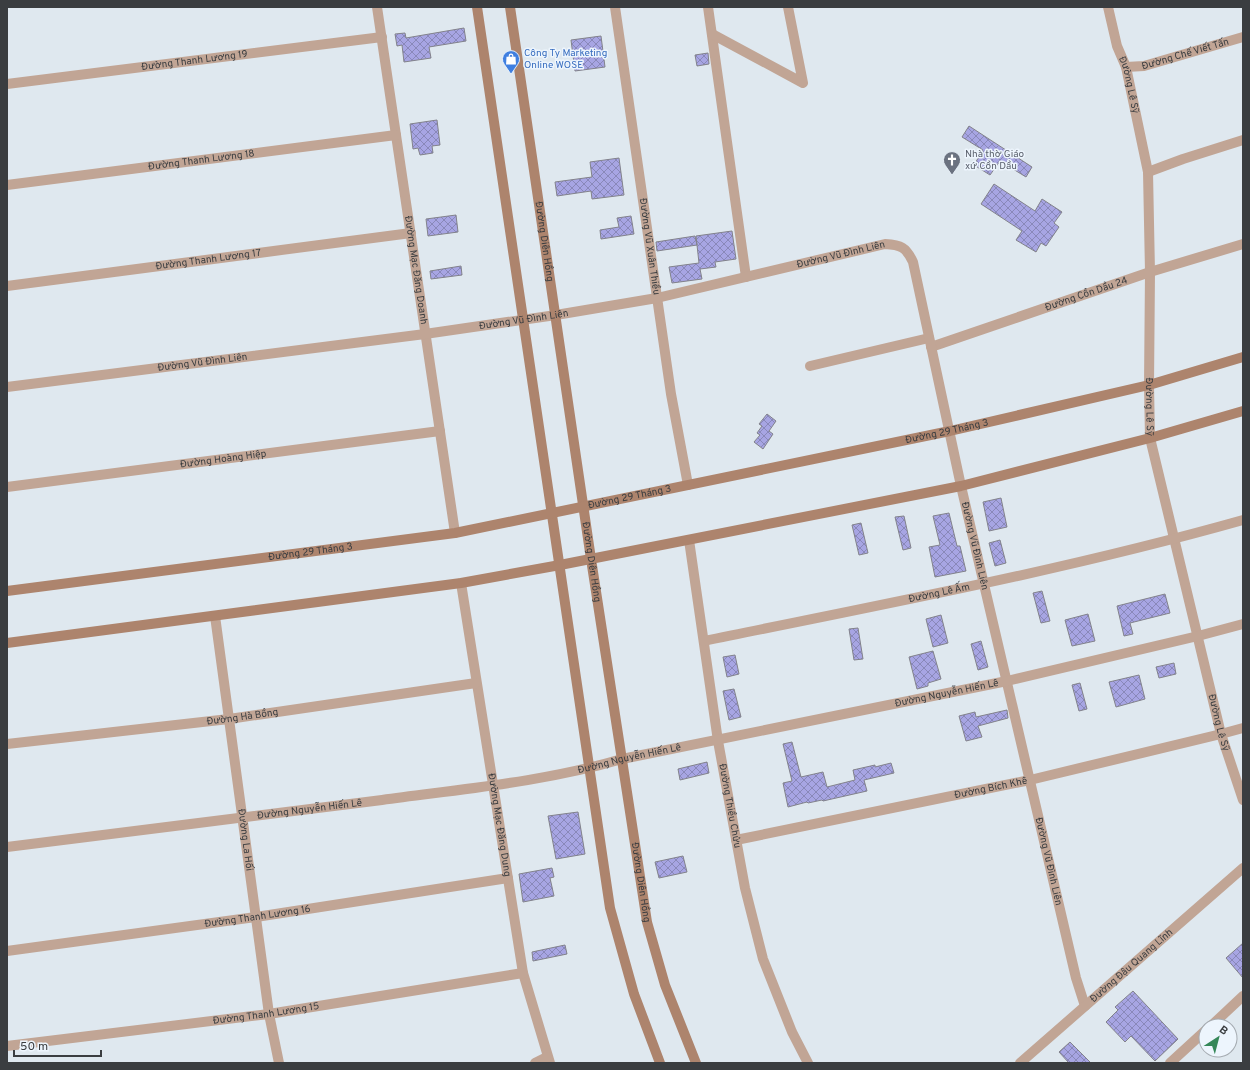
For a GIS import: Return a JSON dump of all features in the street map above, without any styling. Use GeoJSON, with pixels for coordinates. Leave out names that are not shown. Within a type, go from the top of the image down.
{"type":"FeatureCollection","features":[{"type":"Feature","properties":{"kind":"street","name":"Đường Mạc Đăng Doanh"},"geometry":{"type":"LineString","coordinates":[[377,7],[455,533]]}},
{"type":"Feature","properties":{"kind":"street"},"geometry":{"type":"LineString","coordinates":[[477,7],[610,908],[634,994],[660,1063]]}},
{"type":"Feature","properties":{"kind":"street","name":"Đường Diên Hồng"},"geometry":{"type":"LineString","coordinates":[[510,7],[591,559],[647,922],[665,984],[696,1063]]}},
{"type":"Feature","properties":{"kind":"street","name":"Đường Vũ Xuân Thiều"},"geometry":{"type":"LineString","coordinates":[[615,7],[671,394],[688,485]]}},
{"type":"Feature","properties":{"kind":"street"},"geometry":{"type":"LineString","coordinates":[[708,7],[746,277]]}},
{"type":"Feature","properties":{"kind":"street"},"geometry":{"type":"LineString","coordinates":[[712,34],[803,83],[788,7]]}},
{"type":"Feature","properties":{"kind":"street","name":"Đường Lê Sỹ"},"geometry":{"type":"LineString","coordinates":[[1108,7],[1117,46],[1126,67],[1148,172],[1150,272],[1150,438],[1221,734],[1243,800]]}},
{"type":"Feature","properties":{"kind":"street","name":"Đường Thanh Lương 19"},"geometry":{"type":"LineString","coordinates":[[7,84],[382,37]]}},
{"type":"Feature","properties":{"kind":"street","name":"Đường Chế Viết Tấn"},"geometry":{"type":"LineString","coordinates":[[1126,67],[1144,66],[1243,37]]}},
{"type":"Feature","properties":{"kind":"street","name":"Đường Thanh Lương 18"},"geometry":{"type":"LineString","coordinates":[[7,185],[396,135]]}},
{"type":"Feature","properties":{"kind":"street"},"geometry":{"type":"LineString","coordinates":[[1148,172],[1182,159],[1243,140]]}},
{"type":"Feature","properties":{"kind":"street","name":"Đường Thanh Lương 17"},"geometry":{"type":"LineString","coordinates":[[7,286],[410,233]]}},
{"type":"Feature","properties":{"kind":"street","name":"Đường Vũ Đình Liên"},"geometry":{"type":"LineString","coordinates":[[7,387],[426,334],[524,320],[657,298],[884,244],[897,245],[908,251],[913,262],[961,486],[1006,681],[1076,978],[1085,1006]]}},
{"type":"Feature","properties":{"kind":"street","name":"Đường Cồn Dầu 24"},"geometry":{"type":"LineString","coordinates":[[810,366],[930,342],[1243,244]]}},
{"type":"Feature","properties":{"kind":"street","name":"Đường 29 Tháng 3"},"geometry":{"type":"LineString","coordinates":[[7,590],[455,533],[950,431],[1149,385],[1243,358]]}},
{"type":"Feature","properties":{"kind":"street"},"geometry":{"type":"LineString","coordinates":[[7,643],[461,584],[961,486],[1150,438],[1243,411]]}},
{"type":"Feature","properties":{"kind":"street","name":"Đường Hoàng Hiệp"},"geometry":{"type":"LineString","coordinates":[[7,487],[440,430]]}},
{"type":"Feature","properties":{"kind":"street","name":"Đường Lê Ấm"},"geometry":{"type":"LineString","coordinates":[[704,641],[984,583],[1175,539],[1243,520]]}},
{"type":"Feature","properties":{"kind":"street","name":"Đường Thiều Chửu"},"geometry":{"type":"LineString","coordinates":[[689,540],[718,741],[745,888],[763,959],[792,1032],[808,1063]]}},
{"type":"Feature","properties":{"kind":"street","name":"Đường Mạc Đăng Dung"},"geometry":{"type":"LineString","coordinates":[[461,584],[523,973],[549,1060]]}},
{"type":"Feature","properties":{"kind":"street","name":"Đường La Hối"},"geometry":{"type":"LineString","coordinates":[[215,616],[269,1014],[279,1063]]}},
{"type":"Feature","properties":{"kind":"street","name":"Đường Nguyễn Hiến Lê"},"geometry":{"type":"LineString","coordinates":[[7,847],[493,785],[590,768],[622,759],[718,741],[1006,681],[1243,624]]}},
{"type":"Feature","properties":{"kind":"street","name":"Đường Hà Bồng"},"geometry":{"type":"LineString","coordinates":[[7,744],[229,719],[476,683]]}},
{"type":"Feature","properties":{"kind":"street","name":"Đường Bích Khê"},"geometry":{"type":"LineString","coordinates":[[736,840],[1030,780],[1243,728]]}},
{"type":"Feature","properties":{"kind":"street","name":"Đường Đậu Quang Lĩnh"},"geometry":{"type":"LineString","coordinates":[[1020,1063],[1243,868]]}},
{"type":"Feature","properties":{"kind":"street","name":"Đường Thanh Lương 16"},"geometry":{"type":"LineString","coordinates":[[7,951],[256,917],[508,878]]}},
{"type":"Feature","properties":{"kind":"street","name":"Đường Thanh Lương 15"},"geometry":{"type":"LineString","coordinates":[[7,1046],[269,1014],[523,973]]}},
{"type":"Feature","properties":{"kind":"street"},"geometry":{"type":"LineString","coordinates":[[1219,1018],[1243,996]]}},
{"type":"Feature","properties":{"kind":"street"},"geometry":{"type":"LineString","coordinates":[[1170,1063],[1198,1037]]}},
{"type":"Feature","properties":{"kind":"street"},"geometry":{"type":"LineString","coordinates":[[535,1063],[549,1060]]}},
{"type":"Feature","properties":{"kind":"building"},"geometry":{"type":"Polygon","coordinates":[[[464,28],[466,41],[429,47],[431,58],[404,62],[402,45],[397,46],[395,34],[405,33],[406,38],[464,28]]]}},
{"type":"Feature","properties":{"kind":"building"},"geometry":{"type":"Polygon","coordinates":[[[601,36],[605,67],[575,71],[571,40],[601,36]]]}},
{"type":"Feature","properties":{"kind":"building"},"geometry":{"type":"Polygon","coordinates":[[[708,53],[709,64],[697,66],[695,55],[708,53]]]}},
{"type":"Feature","properties":{"kind":"building"},"geometry":{"type":"Polygon","coordinates":[[[437,120],[440,145],[432,146],[433,153],[420,155],[418,148],[413,149],[410,124],[437,120]]]}},
{"type":"Feature","properties":{"kind":"building"},"geometry":{"type":"Polygon","coordinates":[[[969,126],[1032,167],[1026,177],[1000,161],[990,175],[974,165],[983,150],[962,137],[969,126]]]}},
{"type":"Feature","properties":{"kind":"building"},"geometry":{"type":"Polygon","coordinates":[[[619,158],[624,195],[592,199],[591,191],[557,196],[555,182],[592,177],[590,162],[619,158]]]}},
{"type":"Feature","properties":{"kind":"building"},"geometry":{"type":"Polygon","coordinates":[[[994,184],[1035,211],[1042,199],[1062,212],[1054,223],[1059,227],[1046,246],[1041,243],[1036,252],[1016,240],[1022,231],[981,204],[994,184]]]}},
{"type":"Feature","properties":{"kind":"building"},"geometry":{"type":"Polygon","coordinates":[[[456,215],[458,232],[428,236],[426,219],[456,215]]]}},
{"type":"Feature","properties":{"kind":"building"},"geometry":{"type":"Polygon","coordinates":[[[631,216],[634,234],[601,239],[600,230],[619,227],[617,218],[631,216]]]}},
{"type":"Feature","properties":{"kind":"building"},"geometry":{"type":"Polygon","coordinates":[[[732,231],[736,259],[715,262],[716,267],[700,269],[702,279],[672,283],[669,267],[699,263],[696,236],[732,231]]]}},
{"type":"Feature","properties":{"kind":"building"},"geometry":{"type":"Polygon","coordinates":[[[695,236],[697,245],[657,251],[656,242],[695,236]]]}},
{"type":"Feature","properties":{"kind":"building"},"geometry":{"type":"Polygon","coordinates":[[[461,266],[462,275],[431,279],[430,271],[461,266]]]}},
{"type":"Feature","properties":{"kind":"building"},"geometry":{"type":"Polygon","coordinates":[[[767,414],[776,421],[769,431],[773,434],[763,449],[754,442],[760,435],[757,433],[762,426],[759,424],[767,414]]]}},
{"type":"Feature","properties":{"kind":"building"},"geometry":{"type":"Polygon","coordinates":[[[1001,498],[1007,527],[989,531],[983,502],[1001,498]]]}},
{"type":"Feature","properties":{"kind":"building"},"geometry":{"type":"Polygon","coordinates":[[[949,513],[957,546],[960,546],[966,571],[935,577],[929,547],[940,545],[933,516],[949,513]]]}},
{"type":"Feature","properties":{"kind":"building"},"geometry":{"type":"Polygon","coordinates":[[[904,516],[911,548],[903,550],[895,517],[904,516]]]}},
{"type":"Feature","properties":{"kind":"building"},"geometry":{"type":"Polygon","coordinates":[[[861,523],[868,553],[859,555],[852,525],[861,523]]]}},
{"type":"Feature","properties":{"kind":"building"},"geometry":{"type":"Polygon","coordinates":[[[1000,540],[1006,563],[995,566],[989,543],[1000,540]]]}},
{"type":"Feature","properties":{"kind":"building"},"geometry":{"type":"Polygon","coordinates":[[[1042,591],[1050,621],[1041,623],[1033,593],[1042,591]]]}},
{"type":"Feature","properties":{"kind":"building"},"geometry":{"type":"Polygon","coordinates":[[[1165,594],[1170,613],[1130,623],[1133,634],[1124,636],[1117,606],[1165,594]]]}},
{"type":"Feature","properties":{"kind":"building"},"geometry":{"type":"Polygon","coordinates":[[[1088,614],[1095,641],[1072,646],[1065,620],[1088,614]]]}},
{"type":"Feature","properties":{"kind":"building"},"geometry":{"type":"Polygon","coordinates":[[[941,615],[948,643],[933,647],[926,619],[941,615]]]}},
{"type":"Feature","properties":{"kind":"building"},"geometry":{"type":"Polygon","coordinates":[[[858,628],[863,659],[854,660],[849,629],[858,628]]]}},
{"type":"Feature","properties":{"kind":"building"},"geometry":{"type":"Polygon","coordinates":[[[981,641],[988,667],[978,670],[971,644],[981,641]]]}},
{"type":"Feature","properties":{"kind":"building"},"geometry":{"type":"Polygon","coordinates":[[[933,651],[941,679],[928,683],[928,686],[917,689],[909,657],[933,651]]]}},
{"type":"Feature","properties":{"kind":"building"},"geometry":{"type":"Polygon","coordinates":[[[735,655],[739,674],[727,677],[723,657],[735,655]]]}},
{"type":"Feature","properties":{"kind":"building"},"geometry":{"type":"Polygon","coordinates":[[[1174,663],[1176,674],[1159,678],[1156,667],[1174,663]]]}},
{"type":"Feature","properties":{"kind":"building"},"geometry":{"type":"Polygon","coordinates":[[[1139,675],[1145,699],[1116,707],[1109,682],[1139,675]]]}},
{"type":"Feature","properties":{"kind":"building"},"geometry":{"type":"Polygon","coordinates":[[[1080,683],[1087,709],[1079,711],[1072,685],[1080,683]]]}},
{"type":"Feature","properties":{"kind":"building"},"geometry":{"type":"Polygon","coordinates":[[[734,689],[741,717],[729,720],[723,691],[734,689]]]}},
{"type":"Feature","properties":{"kind":"building"},"geometry":{"type":"Polygon","coordinates":[[[1007,710],[1008,718],[978,726],[982,737],[966,741],[959,716],[975,712],[976,717],[1007,710]]]}},
{"type":"Feature","properties":{"kind":"building"},"geometry":{"type":"Polygon","coordinates":[[[792,742],[801,777],[823,772],[827,787],[855,780],[853,770],[875,765],[875,767],[891,763],[894,773],[864,780],[867,791],[788,807],[783,783],[792,781],[783,744],[792,742]]]}},
{"type":"Feature","properties":{"kind":"building"},"geometry":{"type":"Polygon","coordinates":[[[707,762],[709,773],[680,780],[678,769],[707,762]]]}},
{"type":"Feature","properties":{"kind":"building"},"geometry":{"type":"Polygon","coordinates":[[[578,812],[585,854],[556,859],[548,816],[578,812]]]}},
{"type":"Feature","properties":{"kind":"building"},"geometry":{"type":"Polygon","coordinates":[[[683,856],[687,872],[659,878],[655,862],[683,856]]]}},
{"type":"Feature","properties":{"kind":"building"},"geometry":{"type":"Polygon","coordinates":[[[552,868],[554,877],[550,878],[554,896],[523,902],[519,874],[552,868]]]}},
{"type":"Feature","properties":{"kind":"building"},"geometry":{"type":"Polygon","coordinates":[[[1243,943],[1243,978],[1226,958],[1243,943]]]}},
{"type":"Feature","properties":{"kind":"building"},"geometry":{"type":"Polygon","coordinates":[[[565,945],[567,954],[533,961],[532,952],[565,945]]]}},
{"type":"Feature","properties":{"kind":"building"},"geometry":{"type":"Polygon","coordinates":[[[1133,991],[1178,1039],[1155,1061],[1131,1036],[1125,1042],[1106,1022],[1118,1010],[1115,1007],[1133,991]]]}},
{"type":"Feature","properties":{"kind":"building"},"geometry":{"type":"Polygon","coordinates":[[[1070,1042],[1091,1063],[1069,1063],[1059,1052],[1070,1042]]]}},
{"type":"Feature","properties":{"kind":"place","name":"Công Ty Marketing Online WOSE"},"geometry":{"type":"Point","coordinates":[511,74]}},
{"type":"Feature","properties":{"kind":"place","name":"Nhà thờ Giáo xứ Cồn Dầu"},"geometry":{"type":"Point","coordinates":[952,175]}}]}
